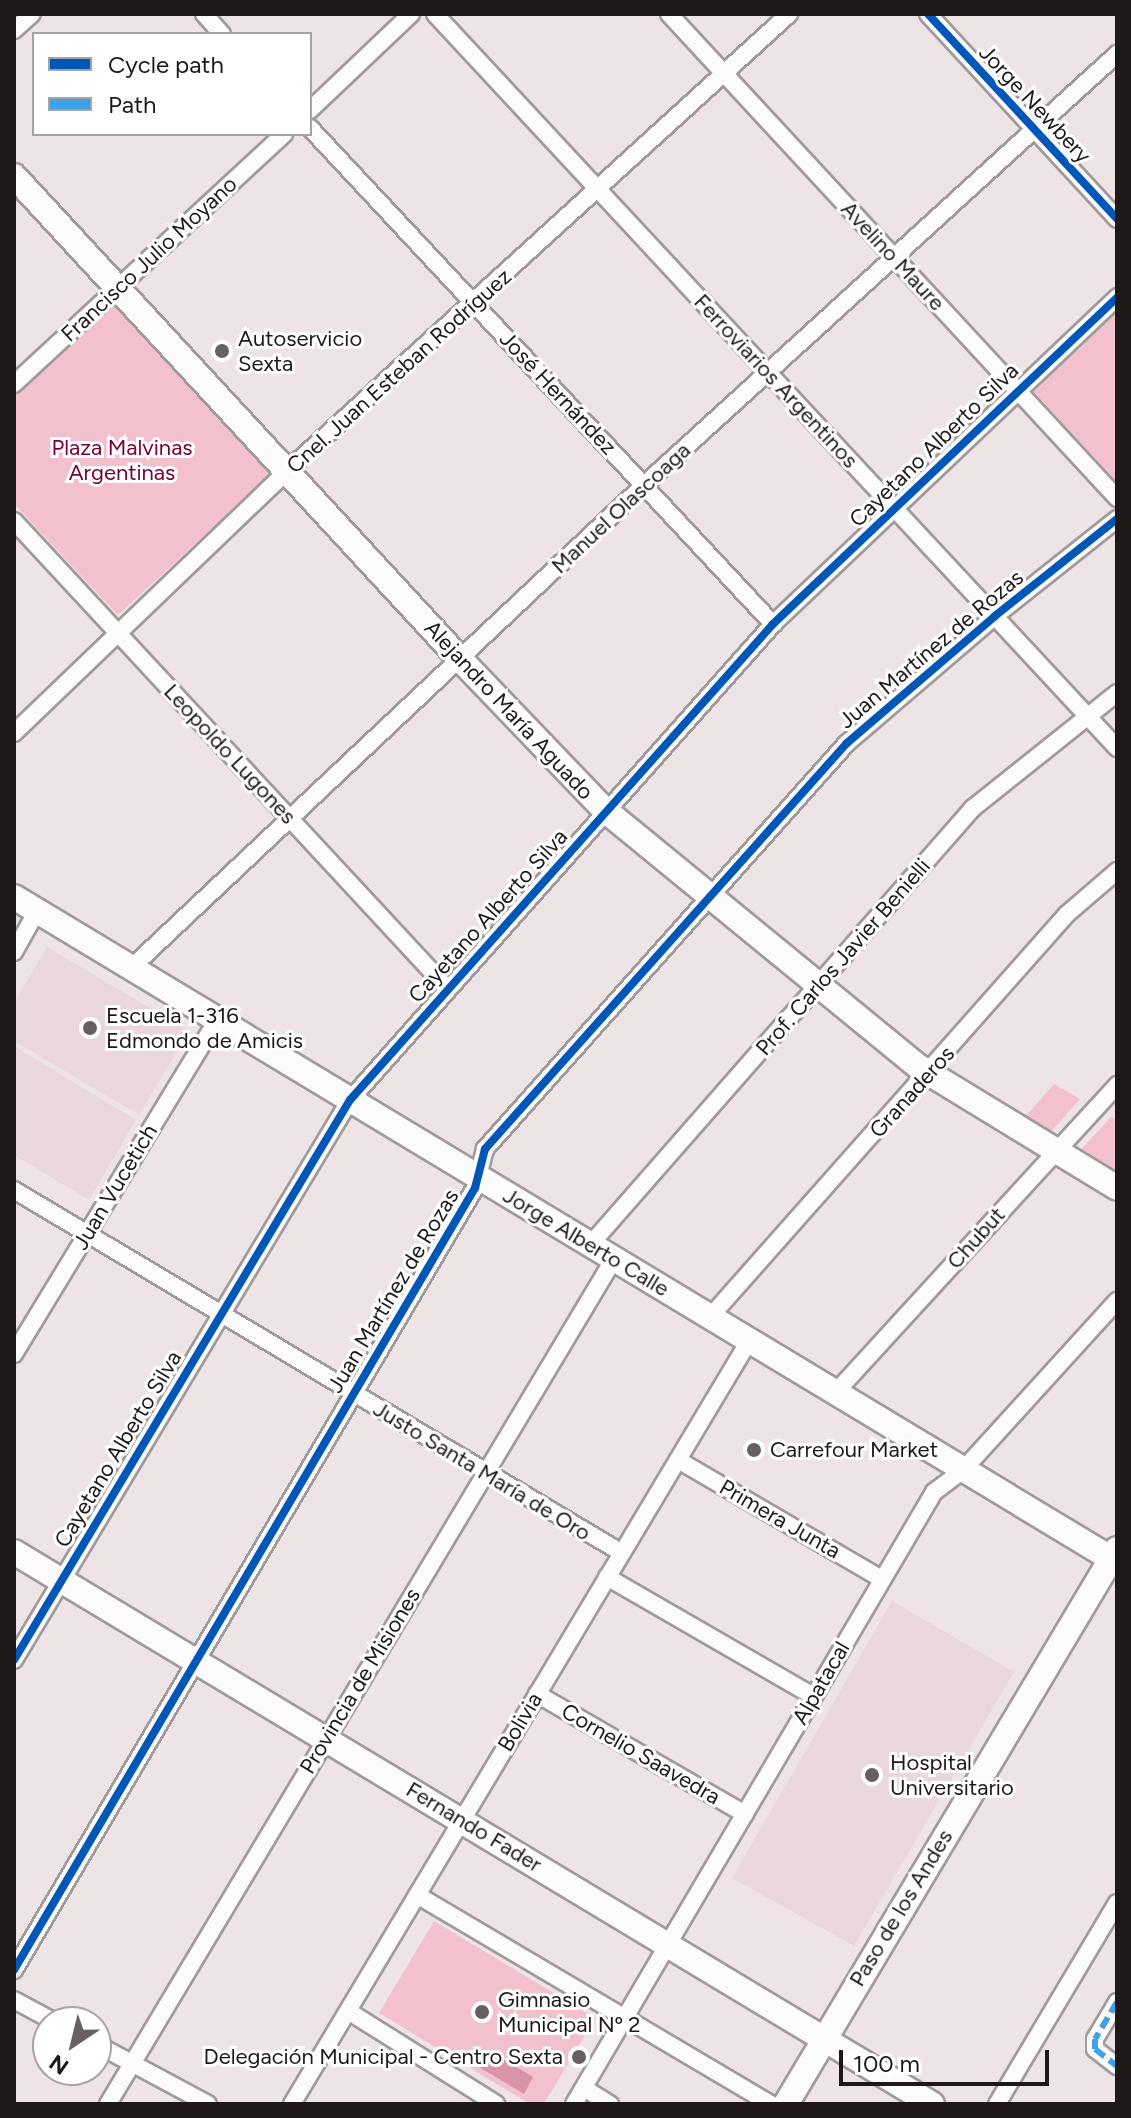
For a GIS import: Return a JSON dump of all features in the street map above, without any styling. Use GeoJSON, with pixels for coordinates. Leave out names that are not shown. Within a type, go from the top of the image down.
{"type":"FeatureCollection","features":[{"type":"Feature","properties":{"kind":"street"},"geometry":{"type":"LineString","coordinates":[[14,30],[32,14]]}},
{"type":"Feature","properties":{"kind":"street"},"geometry":{"type":"LineString","coordinates":[[204,14],[220,32]]}},
{"type":"Feature","properties":{"kind":"street"},"geometry":{"type":"LineString","coordinates":[[312,108],[411,14]]}},
{"type":"Feature","properties":{"kind":"street","name":"Ferroviarios Argentinos"},"geometry":{"type":"LineString","coordinates":[[435,14],[1117,748]]}},
{"type":"Feature","properties":{"kind":"street","name":"Avelino Maure"},"geometry":{"type":"LineString","coordinates":[[669,14],[1117,498]]}},
{"type":"Feature","properties":{"kind":"street","name":"Cnel. Juan Esteban Rodríguez"},"geometry":{"type":"LineString","coordinates":[[14,733],[287,471],[789,14]]}},
{"type":"Feature","properties":{"kind":"street","name":"Jorge Newbery"},"geometry":{"type":"LineString","coordinates":[[928,14],[1117,219]]}},
{"type":"Feature","properties":{"kind":"street","name":"Manuel Olascoaga"},"geometry":{"type":"LineString","coordinates":[[131,968],[644,485],[1117,54]]}},
{"type":"Feature","properties":{"kind":"street","name":"José Hernández"},"geometry":{"type":"LineString","coordinates":[[312,130],[773,624]]}},
{"type":"Feature","properties":{"kind":"street","name":"Francisco Julio Moyano"},"geometry":{"type":"LineString","coordinates":[[14,384],[282,136]]}},
{"type":"Feature","properties":{"kind":"street","name":"Alejandro María Aguado"},"geometry":{"type":"LineString","coordinates":[[14,176],[460,659],[606,811],[817,987],[929,1074],[1117,1188]]}},
{"type":"Feature","properties":{"kind":"street","name":"Cayetano Alberto Silva"},"geometry":{"type":"LineString","coordinates":[[14,1660],[350,1100],[773,624],[1117,297]]}},
{"type":"Feature","properties":{"kind":"street","name":"Juan Martínez de Rozas"},"geometry":{"type":"LineString","coordinates":[[14,1970],[479,1178],[485,1149],[847,743],[995,616],[1117,519]]}},
{"type":"Feature","properties":{"kind":"street","name":"Leopoldo Lugones"},"geometry":{"type":"LineString","coordinates":[[14,521],[447,988]]}},
{"type":"Feature","properties":{"kind":"street","name":"Prof. Carlos Javier Benielli"},"geometry":{"type":"LineString","coordinates":[[590,1245],[973,808],[1117,693]]}},
{"type":"Feature","properties":{"kind":"street","name":"Granaderos"},"geometry":{"type":"LineString","coordinates":[[710,1317],[929,1074],[1067,914],[1117,871]]}},
{"type":"Feature","properties":{"kind":"street","name":"Jorge Alberto Calle"},"geometry":{"type":"LineString","coordinates":[[14,897],[963,1470],[1115,1557]]}},
{"type":"Feature","properties":{"kind":"street"},"geometry":{"type":"LineString","coordinates":[[14,952],[37,911]]}},
{"type":"Feature","properties":{"kind":"street","name":"Juan Vucetich"},"geometry":{"type":"LineString","coordinates":[[14,1354],[217,1020]]}},
{"type":"Feature","properties":{"kind":"street","name":"Chubut"},"geometry":{"type":"LineString","coordinates":[[835,1393],[1117,1085]]}},
{"type":"Feature","properties":{"kind":"street","name":"Justo Santa María de Oro"},"geometry":{"type":"LineString","coordinates":[[14,1190],[622,1553]]}},
{"type":"Feature","properties":{"kind":"street","name":"Provincia de Misiones"},"geometry":{"type":"LineString","coordinates":[[108,2104],[614,1259]]}},
{"type":"Feature","properties":{"kind":"street","name":"Alpatacal"},"geometry":{"type":"LineString","coordinates":[[574,2104],[934,1492],[963,1470],[1117,1301]]}},
{"type":"Feature","properties":{"kind":"street","name":"Bolivia"},"geometry":{"type":"LineString","coordinates":[[292,2104],[749,1341]]}},
{"type":"Feature","properties":{"kind":"street","name":"Primera Junta"},"geometry":{"type":"LineString","coordinates":[[678,1460],[882,1579]]}},
{"type":"Feature","properties":{"kind":"street","name":"Fernando Fader"},"geometry":{"type":"LineString","coordinates":[[14,1552],[932,2104]]}},
{"type":"Feature","properties":{"kind":"street","name":"Paso de los Andes"},"geometry":{"type":"LineString","coordinates":[[786,2104],[1115,1557]]}},
{"type":"Feature","properties":{"kind":"street"},"geometry":{"type":"LineString","coordinates":[[607,1577],[813,1696]]}},
{"type":"Feature","properties":{"kind":"street","name":"Cornelio Saavedra"},"geometry":{"type":"LineString","coordinates":[[537,1694],[745,1814]]}},
{"type":"Feature","properties":{"kind":"street"},"geometry":{"type":"LineString","coordinates":[[417,1895],[771,2104]]}},
{"type":"Feature","properties":{"kind":"street"},"geometry":{"type":"LineString","coordinates":[[997,2104],[1117,1903]]}},
{"type":"Feature","properties":{"kind":"street"},"geometry":{"type":"LineString","coordinates":[[14,2000],[32,2010]]}},
{"type":"Feature","properties":{"kind":"street"},"geometry":{"type":"LineString","coordinates":[[1117,2002],[1095,2039],[1095,2049],[1117,2066]]}},
{"type":"Feature","properties":{"kind":"street"},"geometry":{"type":"LineString","coordinates":[[348,2011],[496,2104]]}},
{"type":"Feature","properties":{"kind":"street"},"geometry":{"type":"LineString","coordinates":[[112,2052],[208,2104]]}},
{"type":"Feature","properties":{"kind":"street"},"geometry":{"type":"LineString","coordinates":[[584,2088],[610,2104]]}},
{"type":"Feature","properties":{"kind":"shaded area"},"geometry":{"type":"Polygon","coordinates":[[[47,947],[189,1031],[139,1115],[14,1041],[14,1003],[47,947]]]}},
{"type":"Feature","properties":{"kind":"shaded area"},"geometry":{"type":"Polygon","coordinates":[[[14,1046],[136,1120],[89,1200],[14,1155],[14,1046]]]}},
{"type":"Feature","properties":{"kind":"shaded area","name":"Hospital Universitario"},"geometry":{"type":"Polygon","coordinates":[[[892,1601],[1014,1672],[854,1946],[732,1878],[892,1601]]]}},
{"type":"Feature","properties":{"kind":"shaded area"},"geometry":{"type":"Polygon","coordinates":[[[489,2050],[533,2077],[524,2094],[479,2067],[489,2050]]]}},
{"type":"Feature","properties":{"kind":"green space","name":"Plaza Malvinas Argentinas"},"geometry":{"type":"Polygon","coordinates":[[[119,297],[277,468],[118,615],[14,504],[14,394],[119,297]]]}},
{"type":"Feature","properties":{"kind":"green space"},"geometry":{"type":"Polygon","coordinates":[[[1117,308],[1117,482],[1034,392],[1117,308]]]}},
{"type":"Feature","properties":{"kind":"green space"},"geometry":{"type":"Polygon","coordinates":[[[1054,1084],[1080,1099],[1049,1134],[1024,1118],[1054,1084]]]}},
{"type":"Feature","properties":{"kind":"green space"},"geometry":{"type":"Polygon","coordinates":[[[1111,1117],[1117,1120],[1117,1175],[1079,1152],[1111,1117]]]}},
{"type":"Feature","properties":{"kind":"green space","name":"Gimnasio Municipal Nº 2"},"geometry":{"type":"Polygon","coordinates":[[[434,1921],[595,2018],[544,2104],[530,2104],[379,2013],[434,1921]]]}},
{"type":"Feature","properties":{"kind":"marked path"},"geometry":{"type":"LineString","coordinates":[[1117,2002],[1095,2039],[1095,2049],[1117,2066]]}},
{"type":"Feature","properties":{"kind":"cycle path"},"geometry":{"type":"LineString","coordinates":[[928,14],[1117,219]]}},
{"type":"Feature","properties":{"kind":"cycle path"},"geometry":{"type":"LineString","coordinates":[[14,1660],[350,1100],[773,624],[1117,297]]}},
{"type":"Feature","properties":{"kind":"cycle path"},"geometry":{"type":"LineString","coordinates":[[14,1970],[475,1188],[485,1149],[847,743],[995,616],[1117,519]]}},
{"type":"Feature","properties":{"kind":"place","name":"Autoservicio Sexta"},"geometry":{"type":"Point","coordinates":[222,351]}},
{"type":"Feature","properties":{"kind":"place","name":"Escuela 1-316 Edmondo de Amicis"},"geometry":{"type":"Point","coordinates":[90,1028]}},
{"type":"Feature","properties":{"kind":"place","name":"Carrefour Market"},"geometry":{"type":"Point","coordinates":[754,1450]}},
{"type":"Feature","properties":{"kind":"place","name":"Hospital Universitario"},"geometry":{"type":"Point","coordinates":[872,1775]}},
{"type":"Feature","properties":{"kind":"place","name":"Gimnasio Municipal Nº 2"},"geometry":{"type":"Point","coordinates":[482,2012]}},
{"type":"Feature","properties":{"kind":"place","name":"Delegación Municipal - Centro Sexta"},"geometry":{"type":"Point","coordinates":[579,2057]}}]}
